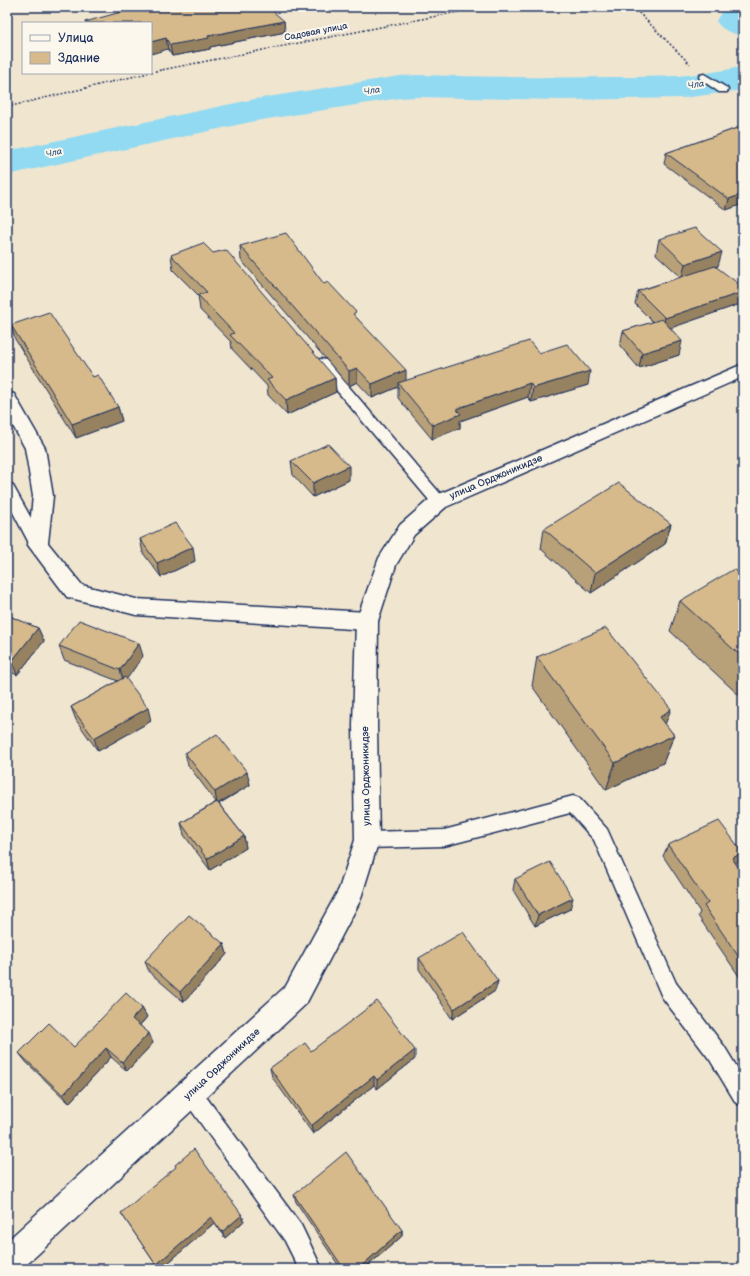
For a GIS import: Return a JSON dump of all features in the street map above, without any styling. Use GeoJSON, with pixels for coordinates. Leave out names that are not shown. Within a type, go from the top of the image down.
{"type":"FeatureCollection","features":[{"type":"Feature","properties":{"kind":"street","name":"улица Орджоникидзе"},"geometry":{"type":"LineString","coordinates":[[7,1262],[296,996],[351,893],[367,840],[365,733],[367,621],[386,564],[407,530],[439,502],[743,370]]}},
{"type":"Feature","properties":{"kind":"street"},"geometry":{"type":"LineString","coordinates":[[7,398],[35,448],[43,496],[38,545],[75,591],[136,607],[367,621]]}},
{"type":"Feature","properties":{"kind":"lane"},"geometry":{"type":"LineString","coordinates":[[704,76],[723,90]]}},
{"type":"Feature","properties":{"kind":"lane"},"geometry":{"type":"LineString","coordinates":[[312,353],[439,502]]}},
{"type":"Feature","properties":{"kind":"lane"},"geometry":{"type":"LineString","coordinates":[[7,488],[38,545]]}},
{"type":"Feature","properties":{"kind":"lane"},"geometry":{"type":"LineString","coordinates":[[367,840],[444,838],[574,804],[601,835],[669,990],[717,1053],[743,1096]]}},
{"type":"Feature","properties":{"kind":"lane"},"geometry":{"type":"LineString","coordinates":[[191,1093],[292,1233],[311,1269]]}},
{"type":"Feature","properties":{"kind":"path","name":"Садовая улица"},"geometry":{"type":"LineString","coordinates":[[152,73],[483,7]]}},
{"type":"Feature","properties":{"kind":"path"},"geometry":{"type":"LineString","coordinates":[[633,7],[704,76]]}},
{"type":"Feature","properties":{"kind":"path","name":"Садовая улица"},"geometry":{"type":"LineString","coordinates":[[7,107],[146,74]]}},
{"type":"Feature","properties":{"kind":"building"},"geometry":{"type":"Polygon","coordinates":[[[139,7],[268,7],[284,21],[170,45],[166,38],[152,42],[152,22],[85,22],[139,7]]]}},
{"type":"Feature","properties":{"kind":"building"},"geometry":{"type":"Polygon","coordinates":[[[743,126],[743,194],[729,199],[666,153],[743,126]]]}},
{"type":"Feature","properties":{"kind":"building"},"geometry":{"type":"Polygon","coordinates":[[[695,228],[722,252],[685,264],[659,239],[695,228]]]}},
{"type":"Feature","properties":{"kind":"building"},"geometry":{"type":"Polygon","coordinates":[[[286,233],[324,284],[328,282],[356,312],[353,314],[406,370],[372,384],[357,368],[349,371],[240,246],[286,233]]]}},
{"type":"Feature","properties":{"kind":"building"},"geometry":{"type":"Polygon","coordinates":[[[203,243],[213,253],[226,250],[335,378],[286,400],[267,380],[272,378],[230,335],[234,333],[198,295],[207,292],[171,255],[203,243]]]}},
{"type":"Feature","properties":{"kind":"building"},"geometry":{"type":"Polygon","coordinates":[[[715,266],[743,287],[743,292],[665,318],[638,291],[715,266]]]}},
{"type":"Feature","properties":{"kind":"building"},"geometry":{"type":"Polygon","coordinates":[[[49,312],[93,377],[98,375],[118,407],[72,424],[11,325],[49,312]]]}},
{"type":"Feature","properties":{"kind":"building"},"geometry":{"type":"Polygon","coordinates":[[[662,319],[682,341],[642,353],[623,331],[662,319]]]}},
{"type":"Feature","properties":{"kind":"building"},"geometry":{"type":"Polygon","coordinates":[[[529,341],[539,353],[567,344],[590,371],[533,388],[530,383],[456,409],[461,414],[433,425],[398,383],[529,341]]]}},
{"type":"Feature","properties":{"kind":"building"},"geometry":{"type":"Polygon","coordinates":[[[328,444],[349,466],[313,483],[291,461],[328,444]]]}},
{"type":"Feature","properties":{"kind":"building"},"geometry":{"type":"Polygon","coordinates":[[[619,483],[671,524],[595,573],[544,529],[619,483]]]}},
{"type":"Feature","properties":{"kind":"building"},"geometry":{"type":"Polygon","coordinates":[[[175,523],[193,547],[157,563],[140,539],[175,523]]]}},
{"type":"Feature","properties":{"kind":"building"},"geometry":{"type":"Polygon","coordinates":[[[734,569],[743,576],[743,658],[680,601],[734,569]]]}},
{"type":"Feature","properties":{"kind":"building"},"geometry":{"type":"Polygon","coordinates":[[[7,615],[38,628],[12,661],[7,660],[7,615]]]}},
{"type":"Feature","properties":{"kind":"building"},"geometry":{"type":"Polygon","coordinates":[[[79,620],[139,643],[120,670],[59,646],[79,620]]]}},
{"type":"Feature","properties":{"kind":"building"},"geometry":{"type":"Polygon","coordinates":[[[606,628],[671,709],[660,717],[674,735],[615,763],[537,657],[606,628]]]}},
{"type":"Feature","properties":{"kind":"building"},"geometry":{"type":"Polygon","coordinates":[[[125,677],[148,708],[94,738],[71,707],[125,677]]]}},
{"type":"Feature","properties":{"kind":"building"},"geometry":{"type":"Polygon","coordinates":[[[217,734],[247,772],[215,792],[185,753],[217,734]]]}},
{"type":"Feature","properties":{"kind":"building"},"geometry":{"type":"Polygon","coordinates":[[[217,802],[244,836],[207,859],[181,823],[217,802]]]}},
{"type":"Feature","properties":{"kind":"building"},"geometry":{"type":"Polygon","coordinates":[[[719,821],[743,853],[732,858],[743,874],[743,963],[704,906],[708,903],[668,845],[719,821]]]}},
{"type":"Feature","properties":{"kind":"building"},"geometry":{"type":"Polygon","coordinates":[[[550,862],[573,898],[538,915],[515,879],[550,862]]]}},
{"type":"Feature","properties":{"kind":"building"},"geometry":{"type":"Polygon","coordinates":[[[189,915],[224,944],[180,992],[145,961],[189,915]]]}},
{"type":"Feature","properties":{"kind":"building"},"geometry":{"type":"Polygon","coordinates":[[[463,932],[498,981],[454,1009],[419,958],[463,932]]]}},
{"type":"Feature","properties":{"kind":"building"},"geometry":{"type":"Polygon","coordinates":[[[126,993],[142,1008],[132,1019],[149,1033],[122,1062],[106,1048],[63,1095],[19,1053],[49,1023],[74,1047],[126,993]]]}},
{"type":"Feature","properties":{"kind":"building"},"geometry":{"type":"Polygon","coordinates":[[[377,1001],[415,1050],[377,1080],[374,1076],[311,1126],[270,1068],[305,1043],[311,1051],[377,1001]]]}},
{"type":"Feature","properties":{"kind":"building"},"geometry":{"type":"Polygon","coordinates":[[[194,1149],[242,1215],[222,1232],[211,1217],[156,1265],[121,1213],[176,1167],[175,1165],[194,1149]]]}},
{"type":"Feature","properties":{"kind":"building"},"geometry":{"type":"Polygon","coordinates":[[[346,1152],[402,1230],[358,1269],[344,1269],[294,1195],[346,1152]]]}},
{"type":"Feature","properties":{"kind":"waterway","name":"Чла"},"geometry":{"type":"LineString","coordinates":[[743,17],[734,18],[733,21],[743,26]]}},
{"type":"Feature","properties":{"kind":"waterway","name":"Чла"},"geometry":{"type":"LineString","coordinates":[[7,163],[255,110],[400,87],[418,86],[561,89],[683,87],[736,80],[743,77]]}}]}
